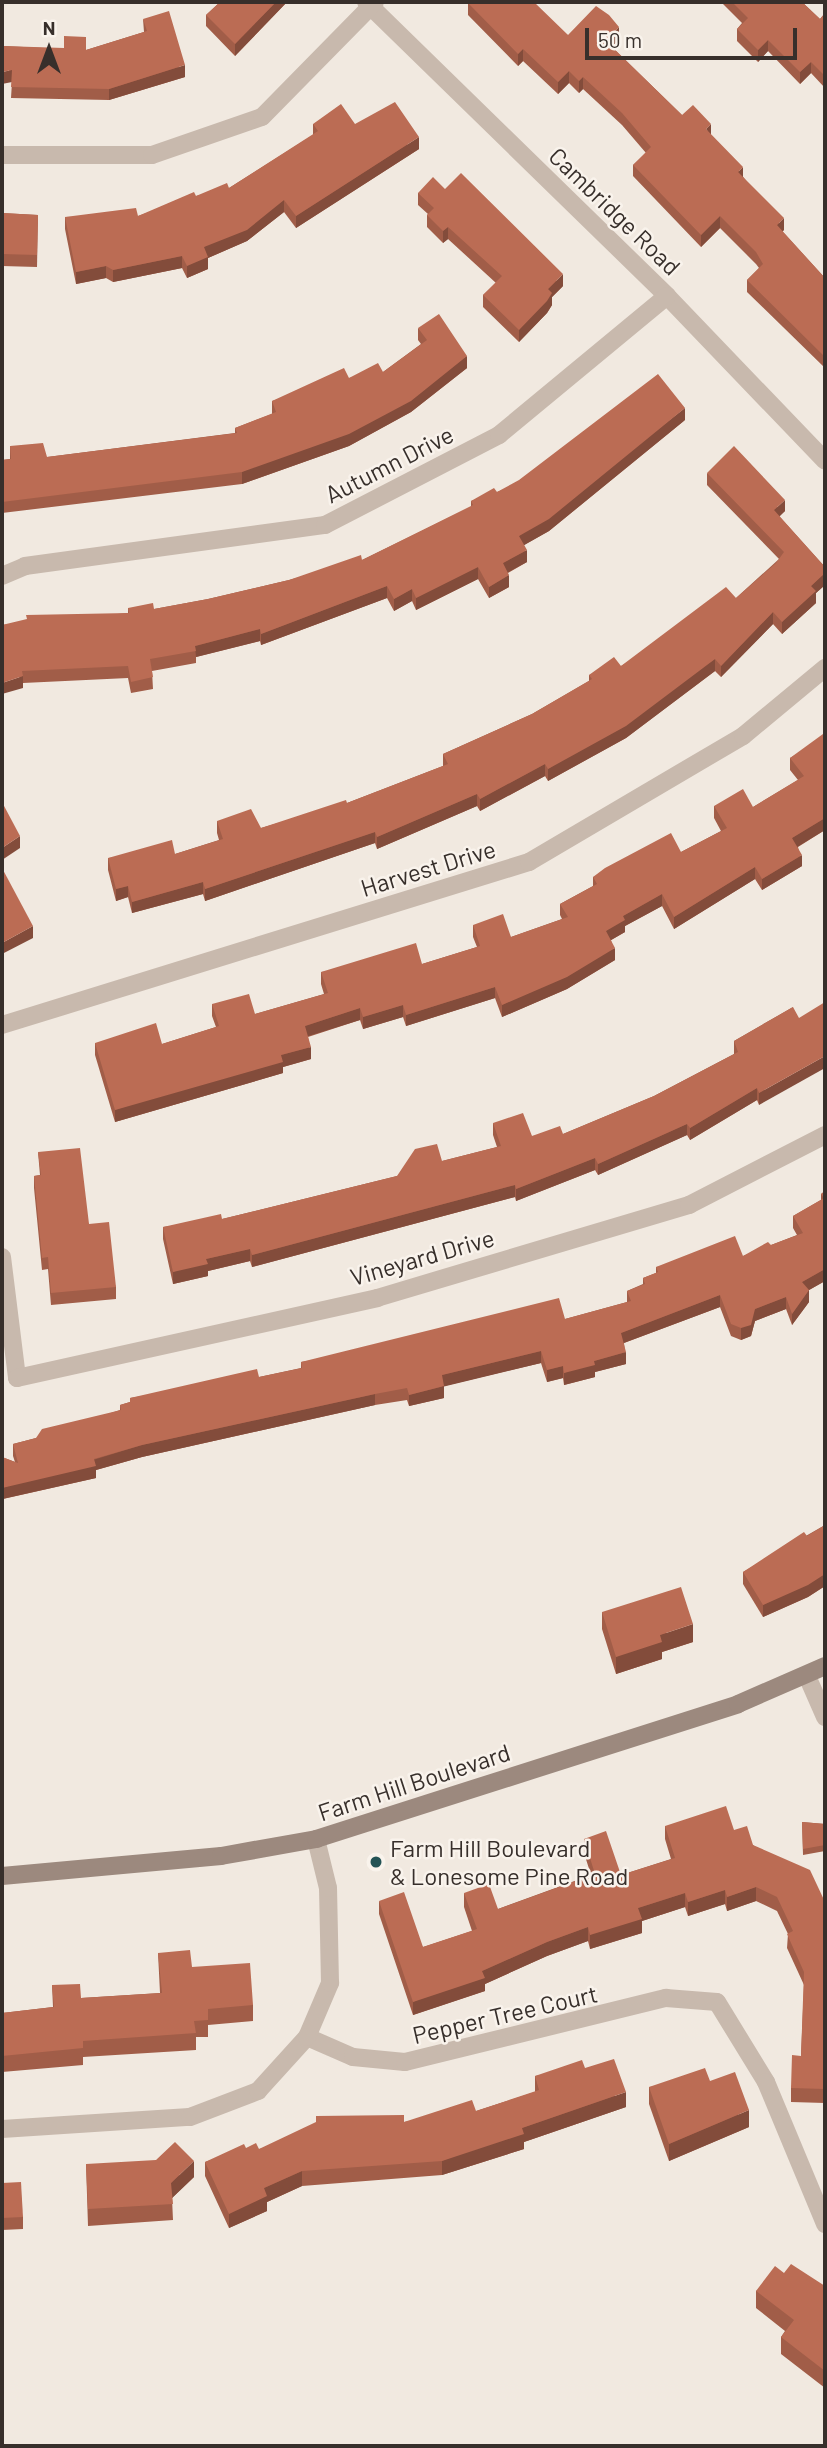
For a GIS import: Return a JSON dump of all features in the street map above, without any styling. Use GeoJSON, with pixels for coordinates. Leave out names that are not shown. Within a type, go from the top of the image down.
{"type":"FeatureCollection","features":[{"type":"Feature","properties":{"kind":"main road","name":"Farm Hill Boulevard"},"geometry":{"type":"LineString","coordinates":[[2,1876],[221,1856],[316,1839],[738,1704],[825,1666]]}},
{"type":"Feature","properties":{"kind":"street"},"geometry":{"type":"LineString","coordinates":[[2,155],[152,155],[262,117],[371,3]]}},
{"type":"Feature","properties":{"kind":"street","name":"Cambridge Road"},"geometry":{"type":"LineString","coordinates":[[371,3],[667,296],[825,461]]}},
{"type":"Feature","properties":{"kind":"street","name":"Autumn Drive"},"geometry":{"type":"LineString","coordinates":[[2,576],[25,566],[325,524],[499,435],[667,296]]}},
{"type":"Feature","properties":{"kind":"street","name":"Harvest Drive"},"geometry":{"type":"LineString","coordinates":[[2,1025],[528,862],[743,736],[825,668]]}},
{"type":"Feature","properties":{"kind":"street","name":"Vineyard Drive"},"geometry":{"type":"LineString","coordinates":[[2,1258],[17,1378],[377,1298],[689,1205],[825,1135]]}},
{"type":"Feature","properties":{"kind":"street"},"geometry":{"type":"LineString","coordinates":[[807,1676],[825,1717]]}},
{"type":"Feature","properties":{"kind":"street"},"geometry":{"type":"LineString","coordinates":[[2,2129],[190,2117],[258,2091],[307,2037],[330,1983],[328,1888],[316,1839]]}},
{"type":"Feature","properties":{"kind":"street","name":"Pepper Tree Court"},"geometry":{"type":"LineString","coordinates":[[307,2037],[353,2057],[405,2062],[666,1998],[717,2002],[766,2082],[825,2224]]}},
{"type":"Feature","properties":{"kind":"building"},"geometry":{"type":"Polygon","coordinates":[[[220,2],[276,2],[235,44],[206,15],[220,2]]]}},
{"type":"Feature","properties":{"kind":"building"},"geometry":{"type":"Polygon","coordinates":[[[534,2],[568,35],[596,6],[609,15],[619,27],[606,41],[682,115],[693,105],[711,124],[706,129],[743,167],[738,172],[784,218],[777,225],[825,278],[825,357],[747,280],[763,264],[756,252],[720,216],[701,235],[633,165],[651,147],[622,113],[583,77],[579,81],[569,71],[558,82],[523,49],[518,54],[468,3],[534,2]]]}},
{"type":"Feature","properties":{"kind":"building"},"geometry":{"type":"Polygon","coordinates":[[[732,2],[802,2],[820,19],[825,13],[825,76],[811,62],[800,72],[768,40],[758,50],[737,29],[748,18],[732,2]]]}},
{"type":"Feature","properties":{"kind":"building"},"geometry":{"type":"Polygon","coordinates":[[[169,11],[185,65],[109,89],[11,87],[12,70],[2,72],[2,39],[3,46],[64,48],[64,36],[86,37],[86,50],[147,31],[143,19],[169,11]]]}},
{"type":"Feature","properties":{"kind":"building"},"geometry":{"type":"Polygon","coordinates":[[[395,102],[419,137],[296,216],[284,200],[247,230],[204,247],[208,257],[187,266],[182,256],[113,270],[106,266],[76,272],[65,217],[136,208],[138,216],[194,192],[196,196],[227,183],[229,188],[318,131],[313,124],[341,104],[355,124],[395,102]]]}},
{"type":"Feature","properties":{"kind":"building"},"geometry":{"type":"Polygon","coordinates":[[[461,173],[563,274],[548,289],[552,293],[547,301],[519,330],[483,295],[502,276],[448,227],[443,231],[427,215],[434,208],[418,193],[433,177],[445,189],[461,173]]]}},
{"type":"Feature","properties":{"kind":"building"},"geometry":{"type":"Polygon","coordinates":[[[2,213],[38,215],[37,255],[2,254],[2,213]]]}},
{"type":"Feature","properties":{"kind":"building"},"geometry":{"type":"Polygon","coordinates":[[[439,314],[467,356],[411,401],[349,434],[242,472],[2,502],[2,460],[11,459],[10,446],[43,443],[47,457],[237,433],[235,428],[276,412],[272,401],[344,368],[349,378],[378,363],[383,372],[427,340],[418,328],[439,314]]]}},
{"type":"Feature","properties":{"kind":"building"},"geometry":{"type":"Polygon","coordinates":[[[658,374],[685,408],[549,519],[519,536],[527,550],[503,563],[509,575],[489,587],[478,567],[416,598],[412,589],[394,599],[387,586],[261,634],[260,629],[195,646],[196,651],[150,659],[153,677],[131,682],[128,666],[22,671],[23,676],[2,683],[2,625],[27,619],[26,615],[129,613],[128,608],[153,603],[154,609],[289,580],[361,555],[362,560],[473,505],[471,501],[494,488],[497,492],[519,480],[658,374]]]}},
{"type":"Feature","properties":{"kind":"building"},"geometry":{"type":"Polygon","coordinates":[[[734,446],[785,500],[774,510],[825,567],[825,573],[811,586],[816,591],[782,622],[773,612],[721,666],[715,659],[626,726],[548,769],[545,764],[480,799],[477,794],[377,837],[375,832],[205,889],[203,882],[132,902],[128,886],[116,889],[108,858],[172,840],[175,854],[223,839],[217,821],[251,809],[261,828],[346,800],[347,803],[448,764],[443,754],[532,714],[592,679],[589,675],[614,657],[621,666],[726,587],[736,598],[776,563],[784,552],[707,473],[734,446]]]}},
{"type":"Feature","properties":{"kind":"building"},"geometry":{"type":"Polygon","coordinates":[[[823,734],[825,818],[792,838],[802,855],[762,879],[755,867],[674,917],[662,894],[623,916],[625,920],[606,931],[615,948],[567,977],[502,1005],[495,987],[406,1015],[403,1005],[363,1017],[360,1008],[305,1026],[311,1047],[281,1055],[283,1062],[115,1110],[95,1043],[156,1023],[162,1044],[219,1026],[212,1004],[249,994],[255,1014],[328,993],[321,972],[416,943],[422,964],[480,946],[473,925],[503,914],[511,937],[568,917],[560,904],[597,884],[593,877],[605,868],[671,833],[681,852],[727,828],[714,806],[743,789],[753,807],[804,776],[790,758],[823,734]]]}},
{"type":"Feature","properties":{"kind":"building"},"geometry":{"type":"Polygon","coordinates":[[[2,804],[20,836],[2,848],[2,804]]]}},
{"type":"Feature","properties":{"kind":"building"},"geometry":{"type":"Polygon","coordinates":[[[2,868],[33,926],[2,943],[2,868]]]}},
{"type":"Feature","properties":{"kind":"building"},"geometry":{"type":"Polygon","coordinates":[[[825,1002],[825,1056],[759,1093],[757,1088],[690,1128],[687,1124],[598,1164],[595,1158],[516,1189],[515,1185],[252,1255],[250,1249],[206,1259],[208,1264],[173,1272],[163,1227],[221,1214],[222,1219],[397,1176],[415,1149],[437,1144],[442,1161],[501,1146],[493,1123],[523,1113],[532,1136],[560,1126],[563,1134],[654,1096],[738,1052],[734,1041],[793,1007],[799,1018],[825,1002]]]}},
{"type":"Feature","properties":{"kind":"building"},"geometry":{"type":"Polygon","coordinates":[[[80,1148],[89,1224],[109,1222],[116,1287],[51,1293],[48,1257],[42,1258],[34,1176],[41,1175],[38,1152],[80,1148]]]}},
{"type":"Feature","properties":{"kind":"building"},"geometry":{"type":"Polygon","coordinates":[[[825,1191],[825,1269],[802,1282],[809,1290],[792,1314],[786,1297],[755,1309],[751,1325],[741,1328],[731,1324],[720,1295],[621,1333],[626,1352],[594,1361],[595,1365],[564,1373],[563,1366],[547,1370],[541,1351],[442,1375],[444,1386],[409,1395],[407,1388],[142,1445],[94,1459],[96,1466],[2,1488],[2,1457],[18,1463],[13,1444],[36,1438],[42,1429],[121,1410],[120,1405],[130,1402],[130,1398],[257,1369],[259,1377],[302,1368],[301,1362],[559,1298],[565,1319],[631,1301],[627,1291],[645,1284],[643,1278],[658,1272],[656,1267],[735,1236],[743,1256],[768,1242],[771,1245],[803,1233],[793,1216],[824,1198],[821,1194],[825,1191]]]}},
{"type":"Feature","properties":{"kind":"building"},"geometry":{"type":"Polygon","coordinates":[[[825,1525],[825,1574],[808,1585],[763,1605],[743,1572],[804,1532],[807,1536],[825,1525]]]}},
{"type":"Feature","properties":{"kind":"building"},"geometry":{"type":"Polygon","coordinates":[[[681,1587],[693,1624],[660,1635],[662,1642],[616,1657],[602,1612],[681,1587]]]}},
{"type":"Feature","properties":{"kind":"building"},"geometry":{"type":"Polygon","coordinates":[[[726,1806],[734,1830],[747,1826],[753,1845],[810,1870],[825,1902],[825,2089],[791,2088],[792,2055],[801,2056],[804,1972],[787,1934],[793,1931],[777,1897],[756,1887],[727,1897],[725,1890],[688,1902],[685,1893],[638,1908],[642,1919],[590,1935],[588,1927],[482,1971],[485,1978],[413,2002],[379,1901],[404,1892],[423,1947],[477,1929],[464,1893],[489,1884],[498,1909],[595,1874],[584,1839],[606,1831],[621,1875],[675,1858],[665,1826],[726,1806]]]}},
{"type":"Feature","properties":{"kind":"building"},"geometry":{"type":"Polygon","coordinates":[[[802,1822],[825,1824],[825,1845],[803,1849],[802,1822]]]}},
{"type":"Feature","properties":{"kind":"building"},"geometry":{"type":"Polygon","coordinates":[[[190,1950],[192,1967],[250,1963],[253,2005],[208,2009],[208,2020],[194,2021],[196,2033],[83,2041],[83,2048],[2,2056],[2,2013],[54,2007],[52,1985],[80,1984],[81,1998],[162,1993],[158,1953],[190,1950]]]}},
{"type":"Feature","properties":{"kind":"building"},"geometry":{"type":"Polygon","coordinates":[[[614,2059],[626,2092],[522,2128],[524,2134],[442,2161],[302,2171],[264,2188],[267,2196],[229,2214],[205,2162],[244,2144],[246,2148],[256,2143],[259,2149],[316,2122],[316,2116],[404,2115],[404,2122],[472,2100],[476,2111],[539,2090],[535,2076],[582,2060],[585,2068],[614,2059]]]}},
{"type":"Feature","properties":{"kind":"building"},"geometry":{"type":"Polygon","coordinates":[[[705,2068],[710,2081],[735,2072],[749,2110],[669,2144],[649,2087],[705,2068]]]}},
{"type":"Feature","properties":{"kind":"building"},"geometry":{"type":"Polygon","coordinates":[[[175,2142],[194,2161],[171,2183],[173,2204],[88,2209],[86,2164],[156,2160],[175,2142]]]}},
{"type":"Feature","properties":{"kind":"building"},"geometry":{"type":"Polygon","coordinates":[[[21,2182],[23,2217],[2,2218],[2,2183],[21,2182]]]}},
{"type":"Feature","properties":{"kind":"building"},"geometry":{"type":"Polygon","coordinates":[[[791,2264],[825,2286],[825,2371],[781,2337],[794,2320],[756,2291],[775,2266],[784,2273],[791,2264]]]}},
{"type":"Feature","properties":{"kind":"place","name":"Farm Hill Boulevard & Lonesome Pine Road"},"geometry":{"type":"Point","coordinates":[376,1862]}}]}
